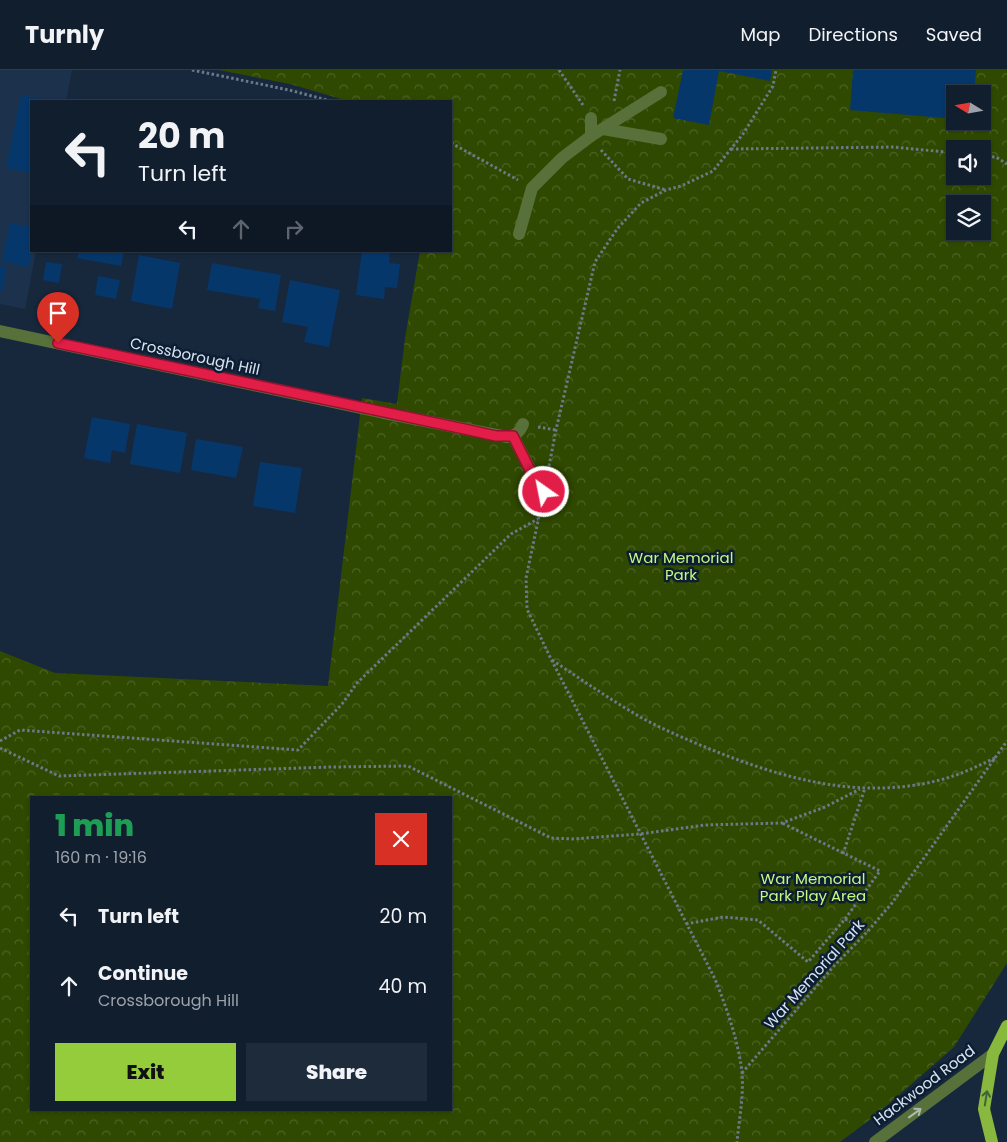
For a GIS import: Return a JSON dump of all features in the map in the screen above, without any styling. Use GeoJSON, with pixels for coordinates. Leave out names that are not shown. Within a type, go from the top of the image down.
{"type":"FeatureCollection","features":[{"type":"Feature","properties":{"kind":"main road"},"geometry":{"type":"LineString","coordinates":[[992,1142],[984,1109],[993,1054],[1007,1026]]}},
{"type":"Feature","properties":{"kind":"street"},"geometry":{"type":"LineString","coordinates":[[519,234],[532,188],[562,158],[591,136],[661,92]]}},
{"type":"Feature","properties":{"kind":"street"},"geometry":{"type":"LineString","coordinates":[[591,136],[592,118]]}},
{"type":"Feature","properties":{"kind":"street"},"geometry":{"type":"LineString","coordinates":[[603,129],[660,140]]}},
{"type":"Feature","properties":{"kind":"street","name":"Crossborough Hill"},"geometry":{"type":"LineString","coordinates":[[0,331],[496,436],[513,436]]}},
{"type":"Feature","properties":{"kind":"street"},"geometry":{"type":"LineString","coordinates":[[523,424],[518,433],[513,436],[536,482],[544,492]]}},
{"type":"Feature","properties":{"kind":"street","name":"Hackwood Road"},"geometry":{"type":"LineString","coordinates":[[875,1142],[993,1054]]}},
{"type":"Feature","properties":{"kind":"path"},"geometry":{"type":"LineString","coordinates":[[192,70],[327,100]]}},
{"type":"Feature","properties":{"kind":"path"},"geometry":{"type":"LineString","coordinates":[[559,70],[592,118]]}},
{"type":"Feature","properties":{"kind":"path"},"geometry":{"type":"LineString","coordinates":[[737,1142],[742,1073],[732,1023],[715,979],[551,660],[527,609],[526,578],[556,430],[595,262],[617,229],[641,203],[666,190],[681,186],[714,171],[743,134],[773,86],[776,70]]}},
{"type":"Feature","properties":{"kind":"path"},"geometry":{"type":"LineString","coordinates":[[591,136],[605,156],[628,179],[666,190]]}},
{"type":"Feature","properties":{"kind":"path"},"geometry":{"type":"LineString","coordinates":[[452,144],[532,188]]}},
{"type":"Feature","properties":{"kind":"path"},"geometry":{"type":"LineString","coordinates":[[731,150],[894,147],[946,152]]}},
{"type":"Feature","properties":{"kind":"path"},"geometry":{"type":"LineString","coordinates":[[991,157],[1007,164]]}},
{"type":"Feature","properties":{"kind":"path"},"geometry":{"type":"LineString","coordinates":[[0,741],[20,730],[298,750],[342,704],[358,683],[511,534],[538,519]]}},
{"type":"Feature","properties":{"kind":"path"},"geometry":{"type":"LineString","coordinates":[[551,660],[642,718],[694,744],[784,776],[812,783],[860,789]]}},
{"type":"Feature","properties":{"kind":"path","name":"War Memorial Park"},"geometry":{"type":"LineString","coordinates":[[742,1073],[833,967],[892,903],[1007,741]]}},
{"type":"Feature","properties":{"kind":"path"},"geometry":{"type":"LineString","coordinates":[[0,748],[59,776],[408,766],[551,838],[572,840],[640,834],[705,825],[782,823],[825,807],[860,789],[892,788],[939,780],[968,771],[997,757]]}},
{"type":"Feature","properties":{"kind":"path"},"geometry":{"type":"LineString","coordinates":[[843,854],[865,788]]}},
{"type":"Feature","properties":{"kind":"path"},"geometry":{"type":"LineString","coordinates":[[686,924],[723,917],[758,920],[808,962],[845,919],[880,871],[782,823]]}},
{"type":"Feature","properties":{"kind":"path"},"geometry":{"type":"LineString","coordinates":[[845,919],[868,931]]}},
{"type":"Feature","properties":{"kind":"shaded area"},"geometry":{"type":"Polygon","coordinates":[[[0,70],[72,70],[66,100],[30,100],[30,252],[36,252],[25,309],[0,304],[0,70]]]}},
{"type":"Feature","properties":{"kind":"green space","name":"War Memorial Park"},"geometry":{"type":"Polygon","coordinates":[[[219,70],[1007,70],[1007,963],[954,1047],[876,1115],[840,1142],[0,1142],[0,651],[55,673],[328,686],[362,398],[397,404],[405,338],[420,252],[452,252],[452,100],[345,100],[290,84],[219,70]]]}},
{"type":"Feature","properties":{"kind":"building"},"geometry":{"type":"Polygon","coordinates":[[[683,70],[772,70],[770,81],[719,71],[709,125],[673,118],[683,70]]]}},
{"type":"Feature","properties":{"kind":"building"},"geometry":{"type":"Polygon","coordinates":[[[853,70],[976,70],[975,85],[946,85],[946,118],[850,110],[853,70]]]}},
{"type":"Feature","properties":{"kind":"building"},"geometry":{"type":"Polygon","coordinates":[[[21,95],[47,100],[30,100],[30,173],[6,168],[21,95]]]}},
{"type":"Feature","properties":{"kind":"building"},"geometry":{"type":"Polygon","coordinates":[[[10,223],[30,227],[30,252],[32,252],[29,267],[2,261],[10,223]]]}},
{"type":"Feature","properties":{"kind":"building"},"geometry":{"type":"Polygon","coordinates":[[[79,252],[124,252],[121,266],[77,258],[79,252]]]}},
{"type":"Feature","properties":{"kind":"building"},"geometry":{"type":"Polygon","coordinates":[[[362,252],[390,252],[389,263],[400,264],[397,288],[385,287],[384,299],[356,295],[362,252]]]}},
{"type":"Feature","properties":{"kind":"building"},"geometry":{"type":"Polygon","coordinates":[[[139,255],[180,263],[172,309],[131,301],[139,255]]]}},
{"type":"Feature","properties":{"kind":"building"},"geometry":{"type":"Polygon","coordinates":[[[46,262],[62,264],[59,283],[43,280],[46,262]]]}},
{"type":"Feature","properties":{"kind":"building"},"geometry":{"type":"Polygon","coordinates":[[[212,263],[281,275],[275,311],[258,308],[260,299],[207,290],[212,263]]]}},
{"type":"Feature","properties":{"kind":"building"},"geometry":{"type":"Polygon","coordinates":[[[0,265],[7,267],[2,292],[0,292],[0,265]]]}},
{"type":"Feature","properties":{"kind":"building"},"geometry":{"type":"Polygon","coordinates":[[[98,276],[120,280],[116,299],[95,295],[98,276]]]}},
{"type":"Feature","properties":{"kind":"building"},"geometry":{"type":"Polygon","coordinates":[[[290,280],[340,290],[329,347],[304,342],[308,327],[282,322],[290,280]]]}},
{"type":"Feature","properties":{"kind":"building"},"geometry":{"type":"Polygon","coordinates":[[[92,417],[130,424],[125,453],[112,450],[110,463],[84,458],[92,417]]]}},
{"type":"Feature","properties":{"kind":"building"},"geometry":{"type":"Polygon","coordinates":[[[137,424],[187,433],[180,473],[130,464],[137,424]]]}},
{"type":"Feature","properties":{"kind":"building"},"geometry":{"type":"Polygon","coordinates":[[[196,439],[243,447],[236,478],[191,470],[196,439]]]}},
{"type":"Feature","properties":{"kind":"building"},"geometry":{"type":"Polygon","coordinates":[[[260,462],[302,468],[295,513],[253,506],[260,462]]]}},
{"type":"Feature","properties":{"kind":"route"},"geometry":{"type":"LineString","coordinates":[[58,343],[496,436],[513,436],[536,482],[544,492]]}},
{"type":"Feature","properties":{"kind":"park label","name":"War Memorial Park Play Area"},"geometry":{"type":"Point","coordinates":[813,886]}}]}
